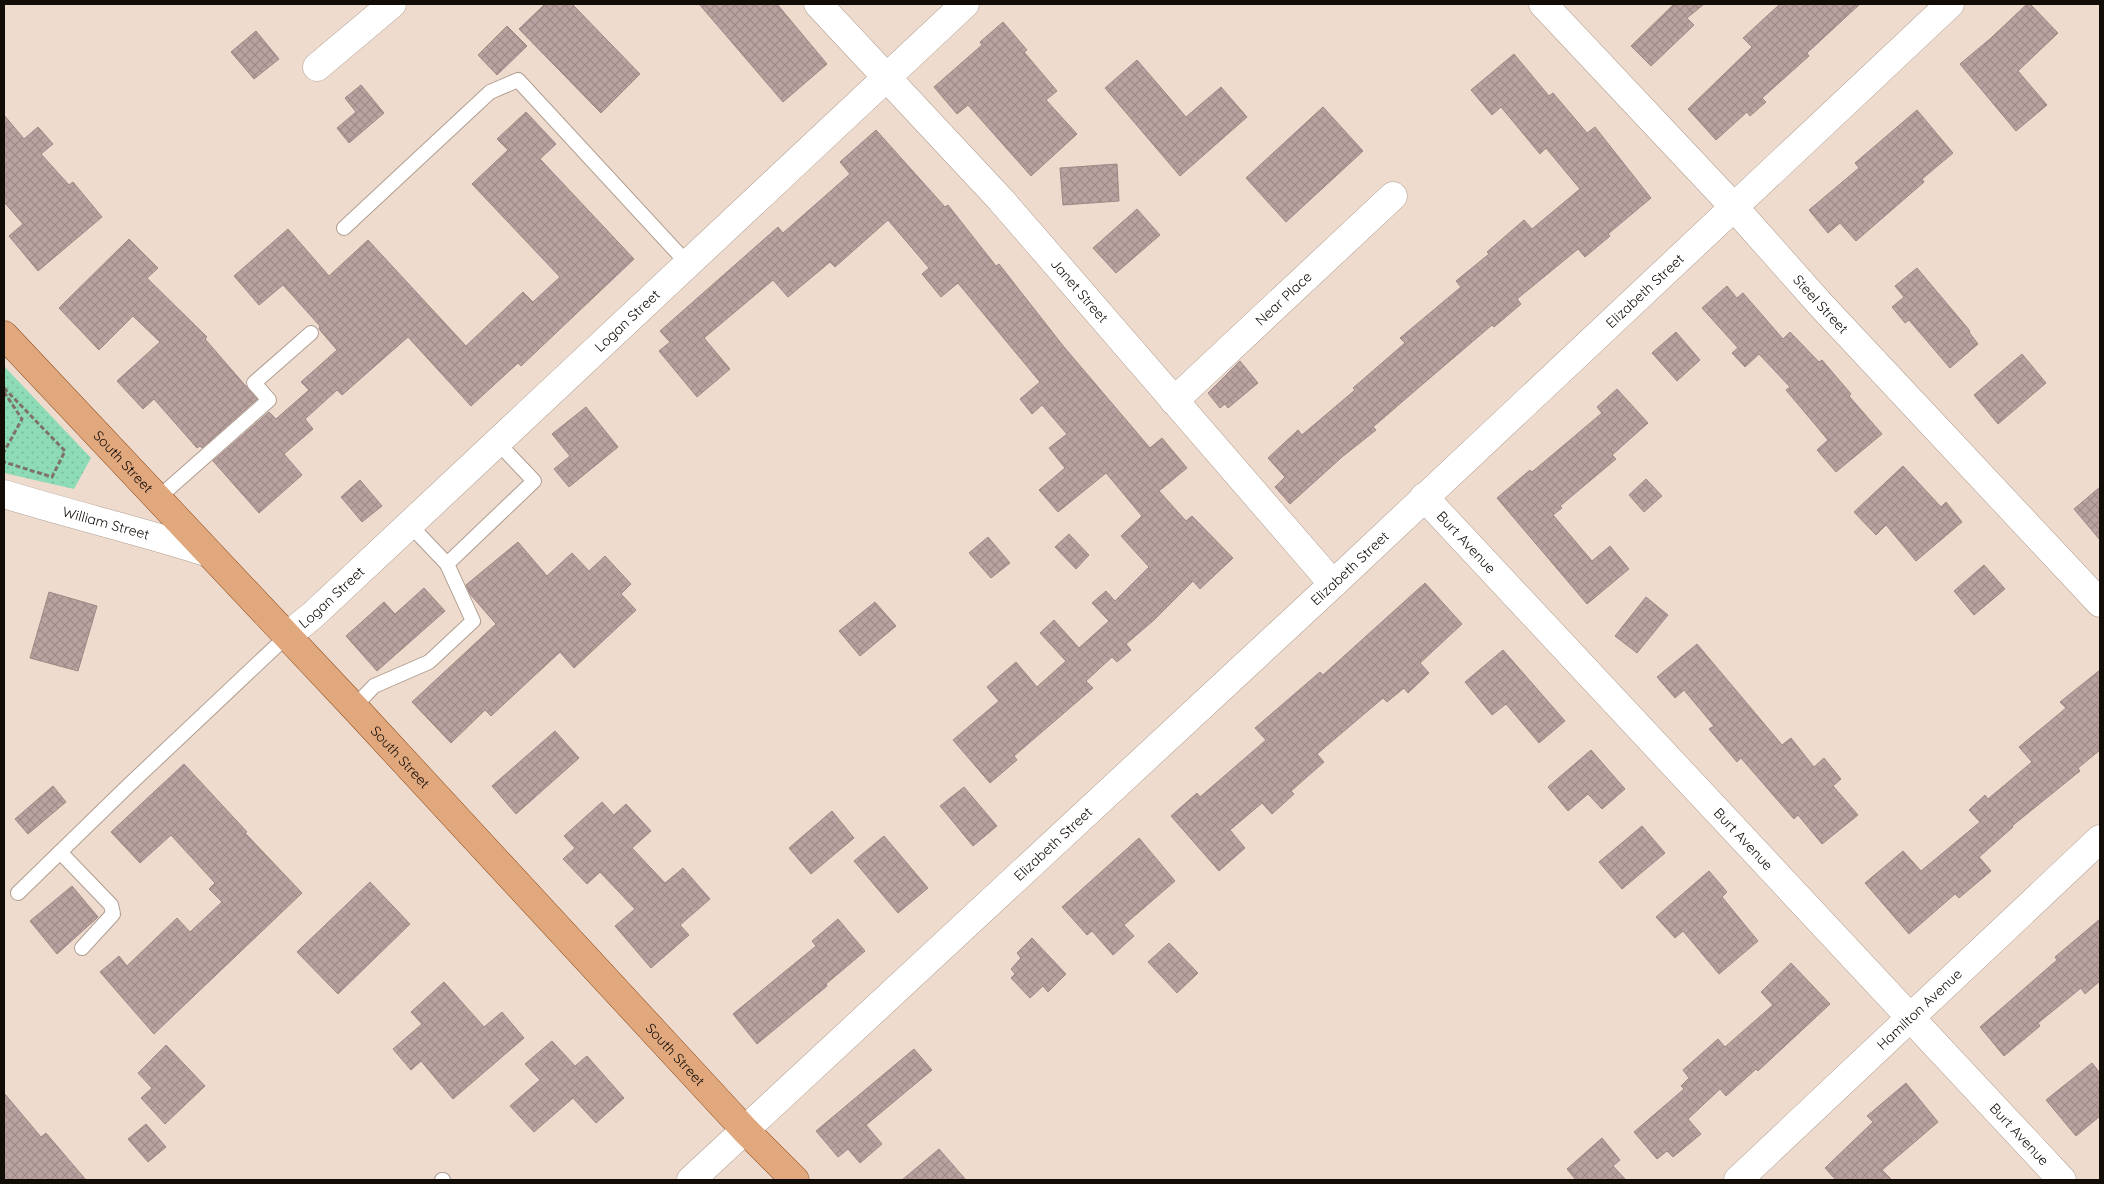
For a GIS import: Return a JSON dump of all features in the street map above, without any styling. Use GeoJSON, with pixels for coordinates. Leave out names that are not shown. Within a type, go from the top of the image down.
{"type":"FeatureCollection","features":[{"type":"Feature","properties":{"kind":"main road","name":"South Street"},"geometry":{"type":"LineString","coordinates":[[4,335],[354,707],[745,1130],[795,1180]]}},
{"type":"Feature","properties":{"kind":"street"},"geometry":{"type":"LineString","coordinates":[[317,67],[392,4]]}},
{"type":"Feature","properties":{"kind":"street","name":"Janet Street"},"geometry":{"type":"LineString","coordinates":[[818,4],[1001,200],[1333,584]]}},
{"type":"Feature","properties":{"kind":"street","name":"Logan Street"},"geometry":{"type":"LineString","coordinates":[[287,636],[966,4]]}},
{"type":"Feature","properties":{"kind":"street","name":"Steel Street"},"geometry":{"type":"LineString","coordinates":[[1543,4],[1733,206],[1820,304],[2100,603]]}},
{"type":"Feature","properties":{"kind":"street","name":"Elizabeth Street"},"geometry":{"type":"LineString","coordinates":[[691,1180],[1333,584],[1950,4]]}},
{"type":"Feature","properties":{"kind":"street","name":"Near Place"},"geometry":{"type":"LineString","coordinates":[[1174,400],[1394,196]]}},
{"type":"Feature","properties":{"kind":"street","name":"William Street"},"geometry":{"type":"LineString","coordinates":[[4,494],[209,552]]}},
{"type":"Feature","properties":{"kind":"street","name":"Burt Avenue"},"geometry":{"type":"LineString","coordinates":[[1424,497],[2062,1180]]}},
{"type":"Feature","properties":{"kind":"street","name":"Hamilton Avenue"},"geometry":{"type":"LineString","coordinates":[[1738,1180],[2100,839]]}},
{"type":"Feature","properties":{"kind":"lane"},"geometry":{"type":"LineString","coordinates":[[344,228],[490,92],[518,80],[687,263]]}},
{"type":"Feature","properties":{"kind":"lane"},"geometry":{"type":"LineString","coordinates":[[158,498],[269,400],[254,383],[310,333]]}},
{"type":"Feature","properties":{"kind":"lane"},"geometry":{"type":"LineString","coordinates":[[447,564],[534,481],[497,442]]}},
{"type":"Feature","properties":{"kind":"lane"},"geometry":{"type":"LineString","coordinates":[[354,707],[374,686],[429,662],[473,621],[447,564],[409,524]]}},
{"type":"Feature","properties":{"kind":"lane"},"geometry":{"type":"LineString","coordinates":[[18,893],[287,636]]}},
{"type":"Feature","properties":{"kind":"lane"},"geometry":{"type":"LineString","coordinates":[[60,852],[111,906],[113,914],[82,948]]}},
{"type":"Feature","properties":{"kind":"path"},"geometry":{"type":"LineString","coordinates":[[4,390],[22,419],[4,452]]}},
{"type":"Feature","properties":{"kind":"path"},"geometry":{"type":"LineString","coordinates":[[4,390],[65,451],[52,477],[4,462]]}},
{"type":"Feature","properties":{"kind":"green space"},"geometry":{"type":"Polygon","coordinates":[[[4,366],[91,458],[74,489],[4,473],[4,366]]]}},
{"type":"Feature","properties":{"kind":"building"},"geometry":{"type":"Polygon","coordinates":[[[545,4],[572,4],[640,74],[601,113],[519,29],[545,4]]]}},
{"type":"Feature","properties":{"kind":"building"},"geometry":{"type":"Polygon","coordinates":[[[699,4],[777,4],[827,64],[783,102],[699,4]]]}},
{"type":"Feature","properties":{"kind":"building"},"geometry":{"type":"Polygon","coordinates":[[[1674,4],[1704,4],[1687,18],[1694,25],[1651,66],[1631,46],[1674,4]]]}},
{"type":"Feature","properties":{"kind":"building"},"geometry":{"type":"Polygon","coordinates":[[[1780,4],[1860,4],[1807,53],[1809,56],[1762,98],[1766,102],[1750,116],[1747,112],[1716,140],[1688,109],[1752,47],[1743,38],[1780,4]]]}},
{"type":"Feature","properties":{"kind":"building"},"geometry":{"type":"Polygon","coordinates":[[[2027,4],[2030,4],[2058,33],[2018,71],[2047,105],[2016,131],[1960,64],[2027,4]]]}},
{"type":"Feature","properties":{"kind":"building"},"geometry":{"type":"Polygon","coordinates":[[[1003,22],[1027,50],[1024,52],[1057,91],[1046,100],[1077,134],[1031,176],[968,105],[957,114],[934,87],[982,45],[980,42],[1003,22]]]}},
{"type":"Feature","properties":{"kind":"building"},"geometry":{"type":"Polygon","coordinates":[[[507,26],[527,46],[497,75],[478,55],[507,26]]]}},
{"type":"Feature","properties":{"kind":"building"},"geometry":{"type":"Polygon","coordinates":[[[256,31],[279,59],[254,79],[231,52],[256,31]]]}},
{"type":"Feature","properties":{"kind":"building"},"geometry":{"type":"Polygon","coordinates":[[[1514,54],[1549,96],[1553,93],[1587,133],[1595,127],[1651,198],[1608,234],[1610,236],[1585,257],[1578,249],[1517,299],[1521,304],[1494,327],[1492,325],[1373,427],[1376,430],[1342,457],[1290,504],[1275,487],[1285,477],[1268,458],[1298,430],[1302,435],[1355,390],[1353,388],[1405,343],[1400,338],[1461,287],[1456,281],[1489,254],[1487,252],[1524,220],[1532,229],[1580,189],[1546,148],[1540,154],[1501,107],[1492,115],[1471,90],[1514,54]]]}},
{"type":"Feature","properties":{"kind":"building"},"geometry":{"type":"Polygon","coordinates":[[[1137,60],[1186,117],[1221,87],[1247,117],[1180,176],[1105,88],[1137,60]]]}},
{"type":"Feature","properties":{"kind":"building"},"geometry":{"type":"Polygon","coordinates":[[[361,85],[384,113],[349,143],[337,128],[356,112],[345,98],[361,85]]]}},
{"type":"Feature","properties":{"kind":"building"},"geometry":{"type":"Polygon","coordinates":[[[1323,107],[1363,151],[1286,222],[1246,178],[1323,107]]]}},
{"type":"Feature","properties":{"kind":"building"},"geometry":{"type":"Polygon","coordinates":[[[1917,110],[1953,153],[1922,179],[1924,182],[1856,241],[1840,223],[1828,233],[1809,210],[1859,168],[1855,163],[1917,110]]]}},
{"type":"Feature","properties":{"kind":"building"},"geometry":{"type":"Polygon","coordinates":[[[526,112],[556,144],[540,159],[634,259],[521,366],[518,363],[471,406],[408,337],[342,395],[337,390],[305,419],[313,429],[284,454],[302,475],[259,513],[213,461],[269,412],[276,419],[309,390],[301,382],[337,350],[319,329],[320,326],[283,285],[259,305],[234,276],[288,229],[329,276],[368,240],[466,346],[523,292],[533,302],[560,277],[472,184],[508,150],[497,139],[526,112]]]}},
{"type":"Feature","properties":{"kind":"building"},"geometry":{"type":"Polygon","coordinates":[[[4,115],[24,139],[38,127],[53,144],[41,154],[69,185],[73,182],[102,217],[38,271],[9,236],[23,224],[4,202],[4,115]]]}},
{"type":"Feature","properties":{"kind":"building"},"geometry":{"type":"Polygon","coordinates":[[[876,130],[945,207],[948,205],[996,266],[999,264],[1064,347],[1150,448],[1162,438],[1187,468],[1159,491],[1186,521],[1192,516],[1233,558],[1200,589],[1193,581],[1154,620],[1126,644],[1131,650],[1117,662],[1112,657],[1086,681],[1093,688],[1014,756],[1017,760],[990,783],[953,740],[999,701],[987,687],[1016,662],[1037,687],[1066,661],[1040,633],[1054,620],[1079,648],[1109,621],[1092,603],[1106,591],[1115,601],[1149,567],[1121,536],[1142,516],[1106,473],[1058,512],[1039,490],[1065,468],[1049,448],[1067,434],[1042,405],[1032,414],[1020,399],[1040,382],[958,283],[941,297],[922,274],[929,268],[888,220],[835,267],[830,262],[788,297],[773,280],[704,338],[730,369],[697,397],[659,351],[670,342],[660,331],[778,227],[783,233],[850,174],[840,162],[876,130]]]}},
{"type":"Feature","properties":{"kind":"building"},"geometry":{"type":"Polygon","coordinates":[[[1117,164],[1119,201],[1063,205],[1060,168],[1117,164]]]}},
{"type":"Feature","properties":{"kind":"building"},"geometry":{"type":"Polygon","coordinates":[[[1137,209],[1160,235],[1116,273],[1093,248],[1137,209]]]}},
{"type":"Feature","properties":{"kind":"building"},"geometry":{"type":"Polygon","coordinates":[[[129,239],[158,268],[147,278],[207,337],[205,339],[257,399],[202,448],[200,446],[197,448],[154,399],[143,409],[117,381],[160,342],[133,316],[99,350],[59,308],[129,239]]]}},
{"type":"Feature","properties":{"kind":"building"},"geometry":{"type":"Polygon","coordinates":[[[1917,268],[1970,331],[1978,344],[1950,368],[1909,320],[1905,323],[1892,307],[1904,297],[1895,286],[1917,268]]]}},
{"type":"Feature","properties":{"kind":"building"},"geometry":{"type":"Polygon","coordinates":[[[1727,286],[1737,298],[1743,293],[1783,339],[1790,332],[1819,362],[1822,360],[1851,394],[1849,396],[1882,434],[1836,472],[1817,450],[1828,440],[1786,390],[1790,387],[1759,354],[1745,367],[1732,353],[1738,348],[1702,308],[1727,286]]]}},
{"type":"Feature","properties":{"kind":"building"},"geometry":{"type":"Polygon","coordinates":[[[1676,332],[1700,360],[1677,381],[1652,353],[1676,332]]]}},
{"type":"Feature","properties":{"kind":"building"},"geometry":{"type":"Polygon","coordinates":[[[2022,354],[2046,383],[1998,424],[1974,395],[2022,354]]]}},
{"type":"Feature","properties":{"kind":"building"},"geometry":{"type":"Polygon","coordinates":[[[1240,361],[1258,383],[1228,408],[1225,404],[1220,408],[1208,393],[1240,361]]]}},
{"type":"Feature","properties":{"kind":"building"},"geometry":{"type":"Polygon","coordinates":[[[1617,389],[1648,423],[1612,455],[1616,459],[1560,506],[1562,508],[1553,515],[1592,561],[1610,546],[1629,569],[1587,604],[1497,498],[1530,470],[1532,472],[1602,413],[1597,407],[1617,389]]]}},
{"type":"Feature","properties":{"kind":"building"},"geometry":{"type":"Polygon","coordinates":[[[586,407],[618,447],[569,487],[554,469],[570,456],[552,434],[586,407]]]}},
{"type":"Feature","properties":{"kind":"building"},"geometry":{"type":"Polygon","coordinates":[[[1903,466],[1941,507],[1946,502],[1962,522],[1916,561],[1886,525],[1876,535],[1854,512],[1903,466]]]}},
{"type":"Feature","properties":{"kind":"building"},"geometry":{"type":"Polygon","coordinates":[[[1646,479],[1662,496],[1644,512],[1629,495],[1646,479]]]}},
{"type":"Feature","properties":{"kind":"building"},"geometry":{"type":"Polygon","coordinates":[[[360,480],[382,506],[362,522],[341,497],[360,480]]]}},
{"type":"Feature","properties":{"kind":"building"},"geometry":{"type":"Polygon","coordinates":[[[2100,487],[2100,540],[2074,509],[2100,487]]]}},
{"type":"Feature","properties":{"kind":"building"},"geometry":{"type":"Polygon","coordinates":[[[1069,534],[1089,555],[1076,569],[1055,547],[1069,534]]]}},
{"type":"Feature","properties":{"kind":"building"},"geometry":{"type":"Polygon","coordinates":[[[988,537],[1010,563],[991,578],[969,553],[988,537]]]}},
{"type":"Feature","properties":{"kind":"building"},"geometry":{"type":"Polygon","coordinates":[[[518,542],[547,576],[572,553],[589,571],[605,556],[631,584],[621,594],[636,610],[574,668],[560,652],[491,716],[485,710],[451,743],[412,702],[496,624],[470,594],[466,585],[518,542]]]}},
{"type":"Feature","properties":{"kind":"building"},"geometry":{"type":"Polygon","coordinates":[[[1984,565],[2005,589],[1974,615],[1954,591],[1984,565]]]}},
{"type":"Feature","properties":{"kind":"building"},"geometry":{"type":"Polygon","coordinates":[[[1425,583],[1462,624],[1420,663],[1429,673],[1408,693],[1404,688],[1387,702],[1383,698],[1317,754],[1324,762],[1291,791],[1294,794],[1272,814],[1262,803],[1230,830],[1245,848],[1219,871],[1171,816],[1197,793],[1200,797],[1266,740],[1255,728],[1320,672],[1323,675],[1425,583]]]}},
{"type":"Feature","properties":{"kind":"building"},"geometry":{"type":"Polygon","coordinates":[[[424,588],[445,611],[377,671],[346,636],[384,602],[395,614],[424,588]]]}},
{"type":"Feature","properties":{"kind":"building"},"geometry":{"type":"Polygon","coordinates":[[[49,592],[97,606],[78,671],[30,658],[49,592]]]}},
{"type":"Feature","properties":{"kind":"building"},"geometry":{"type":"Polygon","coordinates":[[[1646,597],[1668,615],[1637,653],[1615,636],[1646,597]]]}},
{"type":"Feature","properties":{"kind":"building"},"geometry":{"type":"Polygon","coordinates":[[[875,602],[896,626],[860,656],[839,631],[875,602]]]}},
{"type":"Feature","properties":{"kind":"building"},"geometry":{"type":"Polygon","coordinates":[[[1697,644],[1782,745],[1791,738],[1814,767],[1824,758],[1841,779],[1833,786],[1858,815],[1822,844],[1798,815],[1794,819],[1741,758],[1737,762],[1709,729],[1714,726],[1684,690],[1675,698],[1657,677],[1697,644]]]}},
{"type":"Feature","properties":{"kind":"building"},"geometry":{"type":"Polygon","coordinates":[[[1503,650],[1565,721],[1539,743],[1506,704],[1492,715],[1465,682],[1503,650]]]}},
{"type":"Feature","properties":{"kind":"building"},"geometry":{"type":"Polygon","coordinates":[[[2100,670],[2100,750],[2078,768],[2080,771],[2012,826],[1979,857],[1991,871],[1959,898],[1955,894],[1909,934],[1865,883],[1903,851],[1921,871],[1980,822],[1969,810],[1985,795],[1988,799],[2032,762],[2019,747],[2066,708],[2060,702],[2100,670]]]}},
{"type":"Feature","properties":{"kind":"building"},"geometry":{"type":"Polygon","coordinates":[[[555,731],[579,758],[516,814],[492,786],[555,731]]]}},
{"type":"Feature","properties":{"kind":"building"},"geometry":{"type":"Polygon","coordinates":[[[1591,750],[1625,789],[1602,809],[1588,794],[1568,811],[1548,787],[1591,750]]]}},
{"type":"Feature","properties":{"kind":"building"},"geometry":{"type":"Polygon","coordinates":[[[184,764],[247,832],[245,833],[302,893],[154,1034],[100,972],[119,956],[127,966],[177,918],[190,932],[222,902],[209,889],[215,883],[171,835],[140,863],[111,832],[184,764]]]}},
{"type":"Feature","properties":{"kind":"building"},"geometry":{"type":"Polygon","coordinates":[[[53,786],[66,802],[28,834],[15,819],[53,786]]]}},
{"type":"Feature","properties":{"kind":"building"},"geometry":{"type":"Polygon","coordinates":[[[964,787],[997,826],[973,846],[940,806],[964,787]]]}},
{"type":"Feature","properties":{"kind":"building"},"geometry":{"type":"Polygon","coordinates":[[[602,802],[614,815],[626,804],[651,831],[632,848],[665,883],[683,868],[710,899],[680,925],[689,935],[651,968],[615,926],[635,909],[600,872],[587,884],[563,859],[575,848],[564,836],[602,802]]]}},
{"type":"Feature","properties":{"kind":"building"},"geometry":{"type":"Polygon","coordinates":[[[832,811],[854,838],[811,874],[789,848],[832,811]]]}},
{"type":"Feature","properties":{"kind":"building"},"geometry":{"type":"Polygon","coordinates":[[[1642,826],[1665,853],[1622,889],[1599,862],[1642,826]]]}},
{"type":"Feature","properties":{"kind":"building"},"geometry":{"type":"Polygon","coordinates":[[[884,836],[928,888],[898,913],[854,861],[884,836]]]}},
{"type":"Feature","properties":{"kind":"building"},"geometry":{"type":"Polygon","coordinates":[[[1139,838],[1175,881],[1124,925],[1134,936],[1113,955],[1092,931],[1087,935],[1062,907],[1139,838]]]}},
{"type":"Feature","properties":{"kind":"building"},"geometry":{"type":"Polygon","coordinates":[[[1709,871],[1727,892],[1722,897],[1758,941],[1719,974],[1683,931],[1675,938],[1656,917],[1709,871]]]}},
{"type":"Feature","properties":{"kind":"building"},"geometry":{"type":"Polygon","coordinates":[[[370,882],[410,924],[338,994],[297,952],[370,882]]]}},
{"type":"Feature","properties":{"kind":"building"},"geometry":{"type":"Polygon","coordinates":[[[72,886],[98,917],[57,954],[30,921],[72,886]]]}},
{"type":"Feature","properties":{"kind":"building"},"geometry":{"type":"Polygon","coordinates":[[[838,919],[865,951],[826,984],[827,986],[757,1044],[733,1014],[816,946],[812,941],[838,919]]]}},
{"type":"Feature","properties":{"kind":"building"},"geometry":{"type":"Polygon","coordinates":[[[2100,919],[2100,981],[2085,994],[2081,988],[2038,1023],[2040,1026],[2004,1056],[1980,1027],[2057,960],[2055,957],[2100,919]]]}},
{"type":"Feature","properties":{"kind":"building"},"geometry":{"type":"Polygon","coordinates":[[[1032,938],[1066,974],[1048,992],[1043,986],[1030,998],[1011,978],[1015,974],[1011,969],[1021,958],[1017,953],[1032,938]]]}},
{"type":"Feature","properties":{"kind":"building"},"geometry":{"type":"Polygon","coordinates":[[[1169,943],[1198,973],[1177,993],[1148,962],[1169,943]]]}},
{"type":"Feature","properties":{"kind":"building"},"geometry":{"type":"Polygon","coordinates":[[[1791,963],[1830,1004],[1758,1071],[1756,1069],[1726,1096],[1720,1089],[1688,1119],[1701,1134],[1673,1157],[1667,1151],[1657,1159],[1634,1132],[1684,1089],[1681,1086],[1689,1078],[1683,1070],[1718,1039],[1725,1047],[1773,1005],[1761,992],[1791,963]]]}},
{"type":"Feature","properties":{"kind":"building"},"geometry":{"type":"Polygon","coordinates":[[[444,982],[484,1027],[502,1012],[524,1038],[453,1099],[421,1061],[411,1070],[393,1049],[422,1024],[411,1012],[444,982]]]}},
{"type":"Feature","properties":{"kind":"building"},"geometry":{"type":"Polygon","coordinates":[[[552,1041],[575,1066],[587,1056],[624,1098],[596,1123],[573,1098],[534,1132],[510,1106],[540,1080],[525,1064],[552,1041]]]}},
{"type":"Feature","properties":{"kind":"building"},"geometry":{"type":"Polygon","coordinates":[[[166,1045],[205,1086],[165,1124],[141,1098],[152,1088],[138,1073],[166,1045]]]}},
{"type":"Feature","properties":{"kind":"building"},"geometry":{"type":"Polygon","coordinates":[[[914,1049],[932,1070],[866,1125],[882,1144],[860,1163],[848,1149],[838,1157],[816,1131],[914,1049]]]}},
{"type":"Feature","properties":{"kind":"building"},"geometry":{"type":"Polygon","coordinates":[[[2092,1063],[2100,1073],[2100,1116],[2076,1136],[2046,1100],[2092,1063]]]}},
{"type":"Feature","properties":{"kind":"building"},"geometry":{"type":"Polygon","coordinates":[[[1906,1083],[1938,1122],[1882,1170],[1892,1180],[1836,1180],[1825,1168],[1873,1122],[1867,1116],[1906,1083]]]}},
{"type":"Feature","properties":{"kind":"building"},"geometry":{"type":"Polygon","coordinates":[[[4,1093],[41,1137],[46,1133],[86,1180],[4,1180],[4,1093]]]}},
{"type":"Feature","properties":{"kind":"building"},"geometry":{"type":"Polygon","coordinates":[[[146,1124],[166,1147],[148,1162],[128,1139],[146,1124]]]}},
{"type":"Feature","properties":{"kind":"building"},"geometry":{"type":"Polygon","coordinates":[[[1602,1138],[1620,1160],[1613,1166],[1626,1180],[1576,1180],[1567,1169],[1602,1138]]]}},
{"type":"Feature","properties":{"kind":"building"},"geometry":{"type":"Polygon","coordinates":[[[939,1149],[966,1180],[902,1180],[939,1149]]]}}]}
